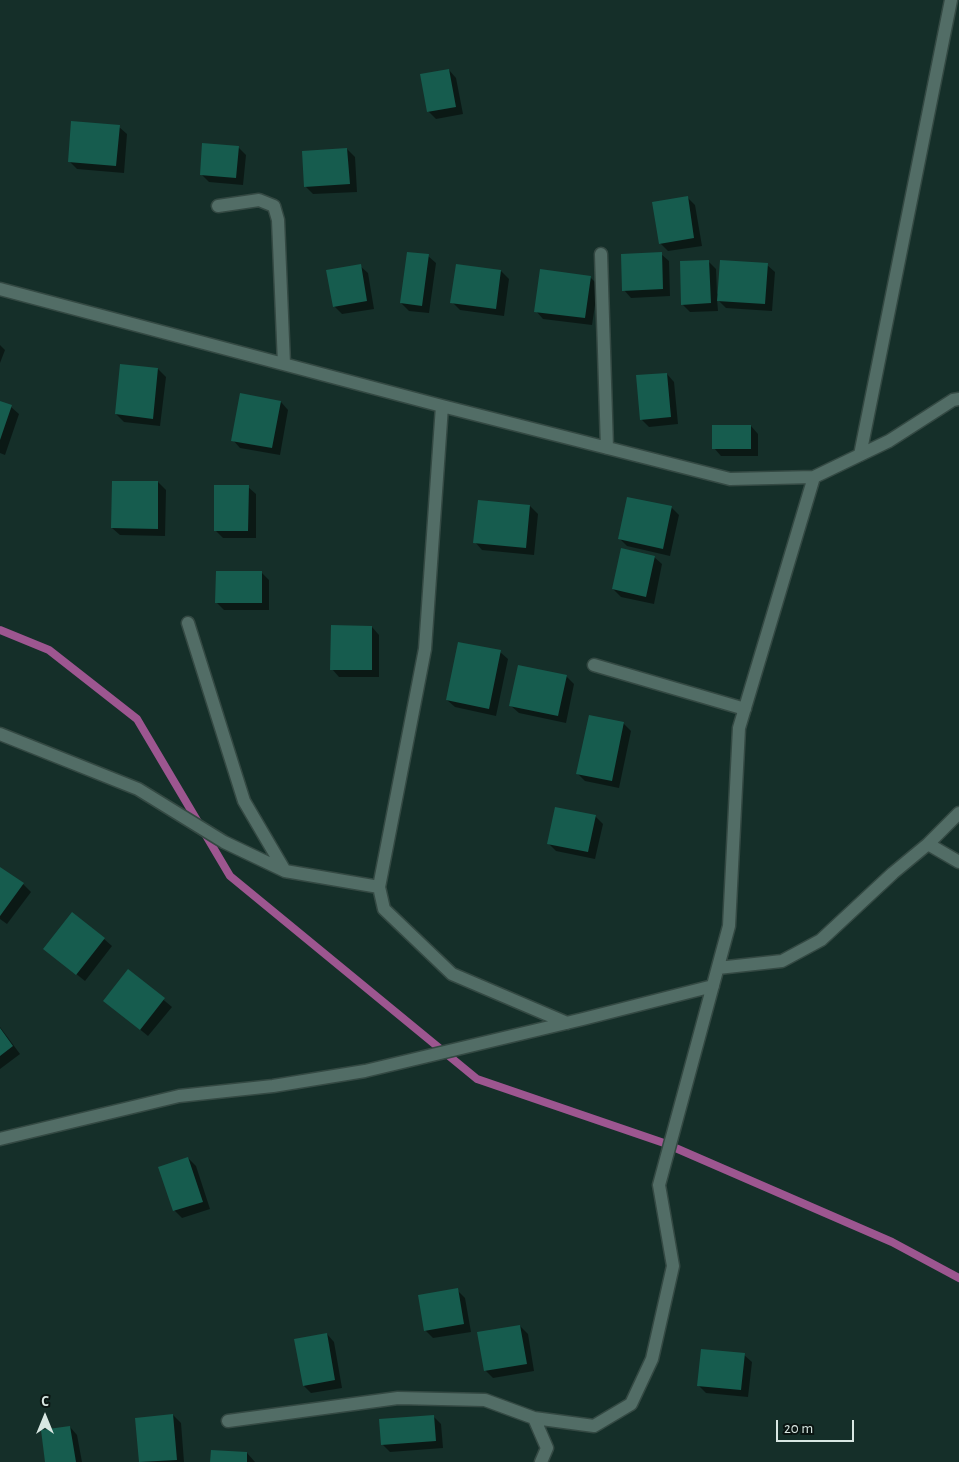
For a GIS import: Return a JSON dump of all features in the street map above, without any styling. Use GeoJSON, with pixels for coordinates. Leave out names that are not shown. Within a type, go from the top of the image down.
{"type":"FeatureCollection","features":[{"type":"Feature","properties":{"kind":"street"},"geometry":{"type":"LineString","coordinates":[[860,456],[951,0]]}},
{"type":"Feature","properties":{"kind":"street"},"geometry":{"type":"LineString","coordinates":[[218,206],[259,200],[274,206],[278,220],[284,364]]}},
{"type":"Feature","properties":{"kind":"street"},"geometry":{"type":"LineString","coordinates":[[601,254],[607,448]]}},
{"type":"Feature","properties":{"kind":"street"},"geometry":{"type":"LineString","coordinates":[[0,289],[442,406],[730,479],[814,477],[890,441],[956,400],[959,388]]}},
{"type":"Feature","properties":{"kind":"street"},"geometry":{"type":"LineString","coordinates":[[442,406],[425,649],[379,887],[384,909],[452,974],[567,1023]]}},
{"type":"Feature","properties":{"kind":"street"},"geometry":{"type":"LineString","coordinates":[[228,1421],[398,1398],[485,1400],[534,1418],[594,1426],[631,1404],[652,1359],[673,1266],[659,1185],[729,926],[739,728],[814,477]]}},
{"type":"Feature","properties":{"kind":"street"},"geometry":{"type":"LineString","coordinates":[[188,623],[244,801],[286,871]]}},
{"type":"Feature","properties":{"kind":"street"},"geometry":{"type":"LineString","coordinates":[[594,665],[745,709]]}},
{"type":"Feature","properties":{"kind":"street"},"geometry":{"type":"LineString","coordinates":[[0,734],[138,789],[224,842],[286,871],[379,887]]}},
{"type":"Feature","properties":{"kind":"street"},"geometry":{"type":"LineString","coordinates":[[718,968],[782,961],[821,940],[893,873],[928,844],[959,813]]}},
{"type":"Feature","properties":{"kind":"street"},"geometry":{"type":"LineString","coordinates":[[928,844],[959,862]]}},
{"type":"Feature","properties":{"kind":"street"},"geometry":{"type":"LineString","coordinates":[[0,1139],[179,1096],[273,1086],[365,1071],[713,986]]}},
{"type":"Feature","properties":{"kind":"street"},"geometry":{"type":"LineString","coordinates":[[534,1418],[546,1448],[541,1462]]}},
{"type":"Feature","properties":{"kind":"building"},"geometry":{"type":"Polygon","coordinates":[[[449,69],[456,107],[427,112],[420,74],[449,69]]]}},
{"type":"Feature","properties":{"kind":"building"},"geometry":{"type":"Polygon","coordinates":[[[71,121],[120,125],[116,166],[68,162],[71,121]]]}},
{"type":"Feature","properties":{"kind":"building"},"geometry":{"type":"Polygon","coordinates":[[[202,143],[239,146],[236,178],[200,175],[202,143]]]}},
{"type":"Feature","properties":{"kind":"building"},"geometry":{"type":"Polygon","coordinates":[[[347,148],[350,184],[304,187],[302,151],[347,148]]]}},
{"type":"Feature","properties":{"kind":"building"},"geometry":{"type":"Polygon","coordinates":[[[688,196],[694,238],[659,244],[652,202],[688,196]]]}},
{"type":"Feature","properties":{"kind":"building"},"geometry":{"type":"Polygon","coordinates":[[[407,252],[429,254],[422,306],[400,303],[407,252]]]}},
{"type":"Feature","properties":{"kind":"building"},"geometry":{"type":"Polygon","coordinates":[[[662,252],[663,289],[622,291],[621,254],[662,252]]]}},
{"type":"Feature","properties":{"kind":"building"},"geometry":{"type":"Polygon","coordinates":[[[709,260],[711,303],[681,305],[680,261],[709,260]]]}},
{"type":"Feature","properties":{"kind":"building"},"geometry":{"type":"Polygon","coordinates":[[[720,260],[768,263],[765,304],[717,301],[720,260]]]}},
{"type":"Feature","properties":{"kind":"building"},"geometry":{"type":"Polygon","coordinates":[[[361,264],[367,301],[333,307],[326,270],[361,264]]]}},
{"type":"Feature","properties":{"kind":"building"},"geometry":{"type":"Polygon","coordinates":[[[456,264],[501,270],[496,309],[450,303],[456,264]]]}},
{"type":"Feature","properties":{"kind":"building"},"geometry":{"type":"Polygon","coordinates":[[[540,269],[591,276],[585,318],[534,312],[540,269]]]}},
{"type":"Feature","properties":{"kind":"building"},"geometry":{"type":"Polygon","coordinates":[[[120,364],[158,368],[153,419],[115,414],[120,364]]]}},
{"type":"Feature","properties":{"kind":"building"},"geometry":{"type":"Polygon","coordinates":[[[667,373],[671,417],[640,420],[636,375],[667,373]]]}},
{"type":"Feature","properties":{"kind":"building"},"geometry":{"type":"Polygon","coordinates":[[[240,393],[281,401],[272,448],[231,441],[240,393]]]}},
{"type":"Feature","properties":{"kind":"building"},"geometry":{"type":"Polygon","coordinates":[[[0,401],[12,405],[0,440],[0,401]]]}},
{"type":"Feature","properties":{"kind":"building"},"geometry":{"type":"Polygon","coordinates":[[[712,425],[751,425],[751,449],[712,449],[712,425]]]}},
{"type":"Feature","properties":{"kind":"building"},"geometry":{"type":"Polygon","coordinates":[[[112,481],[158,481],[158,529],[111,528],[112,481]]]}},
{"type":"Feature","properties":{"kind":"building"},"geometry":{"type":"Polygon","coordinates":[[[214,485],[249,485],[248,531],[214,531],[214,485]]]}},
{"type":"Feature","properties":{"kind":"building"},"geometry":{"type":"Polygon","coordinates":[[[627,497],[672,506],[663,549],[618,539],[627,497]]]}},
{"type":"Feature","properties":{"kind":"building"},"geometry":{"type":"Polygon","coordinates":[[[478,500],[530,505],[526,548],[473,543],[478,500]]]}},
{"type":"Feature","properties":{"kind":"building"},"geometry":{"type":"Polygon","coordinates":[[[621,548],[655,556],[646,597],[612,589],[621,548]]]}},
{"type":"Feature","properties":{"kind":"building"},"geometry":{"type":"Polygon","coordinates":[[[216,571],[262,571],[262,603],[215,603],[216,571]]]}},
{"type":"Feature","properties":{"kind":"building"},"geometry":{"type":"Polygon","coordinates":[[[331,625],[372,626],[372,670],[330,670],[331,625]]]}},
{"type":"Feature","properties":{"kind":"building"},"geometry":{"type":"Polygon","coordinates":[[[458,642],[501,650],[489,709],[446,700],[458,642]]]}},
{"type":"Feature","properties":{"kind":"building"},"geometry":{"type":"Polygon","coordinates":[[[518,665],[567,675],[558,716],[509,706],[518,665]]]}},
{"type":"Feature","properties":{"kind":"building"},"geometry":{"type":"Polygon","coordinates":[[[589,715],[624,722],[612,781],[576,774],[589,715]]]}},
{"type":"Feature","properties":{"kind":"building"},"geometry":{"type":"Polygon","coordinates":[[[555,807],[596,815],[588,852],[547,844],[555,807]]]}},
{"type":"Feature","properties":{"kind":"building"},"geometry":{"type":"Polygon","coordinates":[[[0,867],[24,883],[0,916],[0,867]]]}},
{"type":"Feature","properties":{"kind":"building"},"geometry":{"type":"Polygon","coordinates":[[[72,912],[105,938],[76,975],[43,949],[72,912]]]}},
{"type":"Feature","properties":{"kind":"building"},"geometry":{"type":"Polygon","coordinates":[[[128,969],[165,998],[140,1030],[103,1001],[128,969]]]}},
{"type":"Feature","properties":{"kind":"building"},"geometry":{"type":"Polygon","coordinates":[[[0,1028],[13,1046],[0,1056],[0,1028]]]}},
{"type":"Feature","properties":{"kind":"building"},"geometry":{"type":"Polygon","coordinates":[[[188,1157],[203,1202],[173,1211],[158,1167],[188,1157]]]}},
{"type":"Feature","properties":{"kind":"building"},"geometry":{"type":"Polygon","coordinates":[[[458,1288],[464,1324],[424,1331],[418,1295],[458,1288]]]}},
{"type":"Feature","properties":{"kind":"building"},"geometry":{"type":"Polygon","coordinates":[[[520,1325],[527,1364],[484,1371],[477,1332],[520,1325]]]}},
{"type":"Feature","properties":{"kind":"building"},"geometry":{"type":"Polygon","coordinates":[[[327,1333],[335,1380],[303,1386],[294,1339],[327,1333]]]}},
{"type":"Feature","properties":{"kind":"building"},"geometry":{"type":"Polygon","coordinates":[[[701,1349],[745,1353],[741,1390],[697,1386],[701,1349]]]}},
{"type":"Feature","properties":{"kind":"building"},"geometry":{"type":"Polygon","coordinates":[[[173,1414],[177,1460],[139,1462],[135,1418],[173,1414]]]}},
{"type":"Feature","properties":{"kind":"building"},"geometry":{"type":"Polygon","coordinates":[[[434,1415],[436,1441],[381,1445],[379,1419],[434,1415]]]}},
{"type":"Feature","properties":{"kind":"building"},"geometry":{"type":"Polygon","coordinates":[[[70,1426],[76,1462],[45,1462],[41,1430],[70,1426]]]}},
{"type":"Feature","properties":{"kind":"building"},"geometry":{"type":"Polygon","coordinates":[[[211,1450],[247,1452],[247,1462],[210,1462],[211,1450]]]}},
{"type":"Feature","properties":{"kind":"waterway"},"geometry":{"type":"LineString","coordinates":[[0,630],[49,650],[137,719],[230,876],[477,1079],[664,1143],[892,1242],[959,1278]]}}]}
